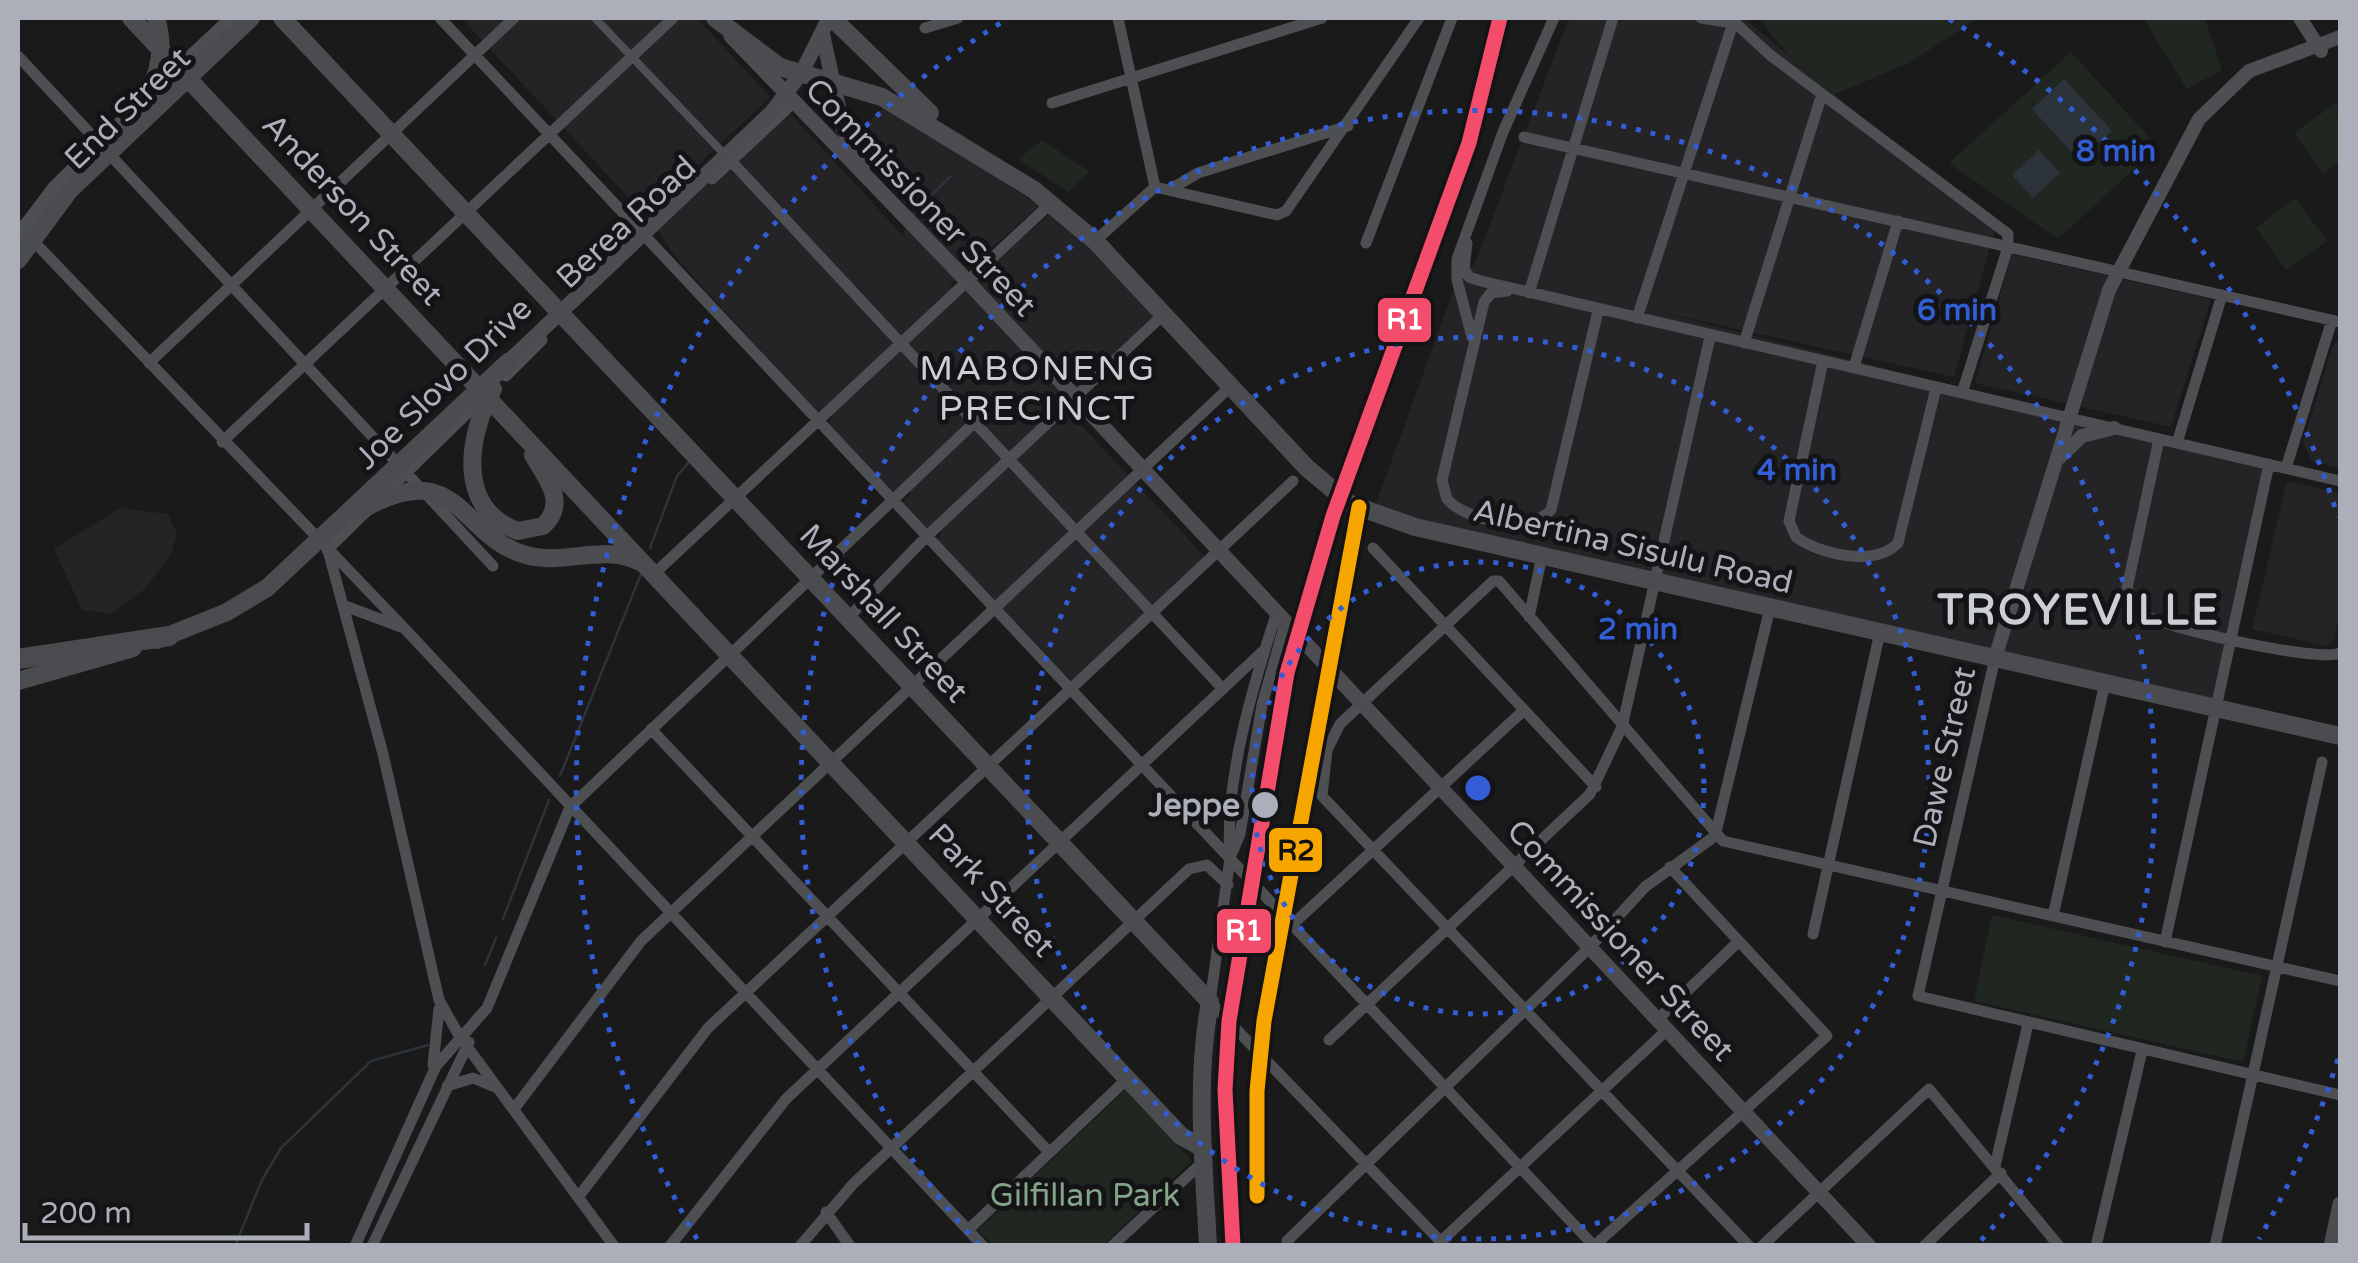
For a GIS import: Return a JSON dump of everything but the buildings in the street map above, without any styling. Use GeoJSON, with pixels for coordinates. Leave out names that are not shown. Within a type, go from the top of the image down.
{"type":"FeatureCollection","features":[{"type":"Feature","properties":{"kind":"highway"},"geometry":{"type":"LineString","coordinates":[[18,659],[169,636]]}},
{"type":"Feature","properties":{"kind":"main road","name":"Anderson Street"},"geometry":{"type":"LineString","coordinates":[[130,18],[778,705]]}},
{"type":"Feature","properties":{"kind":"main road"},"geometry":{"type":"LineString","coordinates":[[105,152],[154,84],[161,54],[156,18]]}},
{"type":"Feature","properties":{"kind":"main road"},"geometry":{"type":"LineString","coordinates":[[18,263],[41,224],[105,152],[250,18]]}},
{"type":"Feature","properties":{"kind":"main road","name":"Marshall Street"},"geometry":{"type":"LineString","coordinates":[[282,18],[1215,1008]]}},
{"type":"Feature","properties":{"kind":"main road","name":"Albertina Sisulu Road"},"geometry":{"type":"LineString","coordinates":[[715,18],[780,67],[898,104],[1034,190]]}},
{"type":"Feature","properties":{"kind":"main road","name":"Commissioner Street"},"geometry":{"type":"LineString","coordinates":[[715,18],[792,104],[966,280],[1143,468],[1869,1246]]}},
{"type":"Feature","properties":{"kind":"main road"},"geometry":{"type":"LineString","coordinates":[[819,18],[847,140],[874,188]]}},
{"type":"Feature","properties":{"kind":"main road","name":"Albertina Sisulu Road"},"geometry":{"type":"LineString","coordinates":[[830,18],[923,108],[1010,166],[1095,241],[1334,492],[1371,514],[2340,736]]}},
{"type":"Feature","properties":{"kind":"main road","name":"Joe Slovo Drive"},"geometry":{"type":"LineString","coordinates":[[18,680],[169,636],[227,612],[286,572],[771,112],[802,72],[830,18]]}},
{"type":"Feature","properties":{"kind":"main road"},"geometry":{"type":"LineString","coordinates":[[508,362],[474,430],[472,473],[483,503],[502,524],[518,531],[542,526],[554,513],[556,497],[517,428]]}},
{"type":"Feature","properties":{"kind":"main road"},"geometry":{"type":"LineString","coordinates":[[344,519],[387,497],[426,492],[460,505],[494,538],[527,556],[558,558],[606,552],[626,556],[652,570]]}},
{"type":"Feature","properties":{"kind":"main road","name":"Park Street"},"geometry":{"type":"LineString","coordinates":[[778,705],[1203,1155]]}},
{"type":"Feature","properties":{"kind":"main road"},"geometry":{"type":"LineString","coordinates":[[1208,1246],[1203,1054],[1215,1008]]}},
{"type":"Feature","properties":{"kind":"main road"},"geometry":{"type":"LineString","coordinates":[[1163,1115],[1184,1123],[1202,1116]]}},
{"type":"Feature","properties":{"kind":"main road"},"geometry":{"type":"LineString","coordinates":[[2331,1246],[2340,1204]]}},
{"type":"Feature","properties":{"kind":"street","name":"End Street"},"geometry":{"type":"LineString","coordinates":[[18,263],[105,152],[178,68],[232,18]]}},
{"type":"Feature","properties":{"kind":"street","name":"End Street"},"geometry":{"type":"LineString","coordinates":[[19,230],[262,18]]}},
{"type":"Feature","properties":{"kind":"street"},"geometry":{"type":"LineString","coordinates":[[440,18],[1594,1245],[1677,1167],[1680,1170]]}},
{"type":"Feature","properties":{"kind":"street"},"geometry":{"type":"LineString","coordinates":[[149,363],[514,18]]}},
{"type":"Feature","properties":{"kind":"street"},"geometry":{"type":"LineString","coordinates":[[595,18],[1223,688]]}},
{"type":"Feature","properties":{"kind":"street"},"geometry":{"type":"LineString","coordinates":[[222,442],[673,18]]}},
{"type":"Feature","properties":{"kind":"street"},"geometry":{"type":"LineString","coordinates":[[926,28],[958,18]]}},
{"type":"Feature","properties":{"kind":"street"},"geometry":{"type":"LineString","coordinates":[[1118,18],[1155,187]]}},
{"type":"Feature","properties":{"kind":"street"},"geometry":{"type":"LineString","coordinates":[[1052,103],[1322,18]]}},
{"type":"Feature","properties":{"kind":"street"},"geometry":{"type":"LineString","coordinates":[[1155,187],[1269,214],[1286,212],[1349,126],[1419,18]]}},
{"type":"Feature","properties":{"kind":"street"},"geometry":{"type":"LineString","coordinates":[[1366,243],[1452,18]]}},
{"type":"Feature","properties":{"kind":"street"},"geometry":{"type":"LineString","coordinates":[[1524,137],[1515,119],[1556,18]]}},
{"type":"Feature","properties":{"kind":"street"},"geometry":{"type":"LineString","coordinates":[[1473,341],[1456,274],[1504,132],[1556,18]]}},
{"type":"Feature","properties":{"kind":"street"},"geometry":{"type":"LineString","coordinates":[[1524,292],[1614,18]]}},
{"type":"Feature","properties":{"kind":"street"},"geometry":{"type":"LineString","coordinates":[[1700,18],[1731,20],[2010,237],[1962,392]]}},
{"type":"Feature","properties":{"kind":"street"},"geometry":{"type":"LineString","coordinates":[[2300,18],[2320,48]]}},
{"type":"Feature","properties":{"kind":"street"},"geometry":{"type":"LineString","coordinates":[[1637,318],[1731,20]]}},
{"type":"Feature","properties":{"kind":"street"},"geometry":{"type":"LineString","coordinates":[[2320,48],[2340,37]]}},
{"type":"Feature","properties":{"kind":"street"},"geometry":{"type":"LineString","coordinates":[[2320,48],[2340,46]]}},
{"type":"Feature","properties":{"kind":"street","name":"Dawe Street"},"geometry":{"type":"LineString","coordinates":[[2028,1024],[1918,996],[1995,658],[2117,272],[2199,119],[2232,83],[2272,60],[2320,48]]}},
{"type":"Feature","properties":{"kind":"street"},"geometry":{"type":"LineString","coordinates":[[18,56],[493,566]]}},
{"type":"Feature","properties":{"kind":"street"},"geometry":{"type":"LineString","coordinates":[[1744,344],[1822,94]]}},
{"type":"Feature","properties":{"kind":"street","name":"Berea Road"},"geometry":{"type":"LineString","coordinates":[[328,550],[647,238],[792,104]]}},
{"type":"Feature","properties":{"kind":"street"},"geometry":{"type":"LineString","coordinates":[[1169,190],[1198,173],[1349,126]]}},
{"type":"Feature","properties":{"kind":"street"},"geometry":{"type":"LineString","coordinates":[[1492,168],[1507,145],[1524,137],[2336,321],[2286,468]]}},
{"type":"Feature","properties":{"kind":"street"},"geometry":{"type":"LineString","coordinates":[[1095,241],[1155,187]]}},
{"type":"Feature","properties":{"kind":"street"},"geometry":{"type":"LineString","coordinates":[[652,570],[1050,204]]}},
{"type":"Feature","properties":{"kind":"street"},"geometry":{"type":"LineString","coordinates":[[1854,366],[1898,222]]}},
{"type":"Feature","properties":{"kind":"street"},"geometry":{"type":"LineString","coordinates":[[19,230],[405,629],[982,1246]]}},
{"type":"Feature","properties":{"kind":"street"},"geometry":{"type":"LineString","coordinates":[[1467,242],[1464,269],[1469,277],[1524,292],[2340,480]]}},
{"type":"Feature","properties":{"kind":"street"},"geometry":{"type":"LineString","coordinates":[[1524,292],[1488,296],[1473,341],[1442,480],[1447,500],[1466,512],[1522,524],[1548,515],[1556,497],[1598,311]]}},
{"type":"Feature","properties":{"kind":"street"},"geometry":{"type":"LineString","coordinates":[[2178,444],[2222,295]]}},
{"type":"Feature","properties":{"kind":"street"},"geometry":{"type":"LineString","coordinates":[[848,618],[927,536],[1164,315]]}},
{"type":"Feature","properties":{"kind":"street"},"geometry":{"type":"LineString","coordinates":[[1329,1040],[1596,787],[1622,727],[1710,337]]}},
{"type":"Feature","properties":{"kind":"street"},"geometry":{"type":"LineString","coordinates":[[1824,361],[1790,530],[1805,543],[1864,558],[1888,553],[1901,538],[1936,388]]}},
{"type":"Feature","properties":{"kind":"street"},"geometry":{"type":"LineString","coordinates":[[514,1108],[641,941],[1231,386]]}},
{"type":"Feature","properties":{"kind":"street"},"geometry":{"type":"LineString","coordinates":[[428,1083],[487,1008],[570,807],[976,421]]}},
{"type":"Feature","properties":{"kind":"street"},"geometry":{"type":"LineString","coordinates":[[2053,466],[2082,436],[2114,428]]}},
{"type":"Feature","properties":{"kind":"street"},"geometry":{"type":"LineString","coordinates":[[2159,439],[2127,588],[2146,618],[2324,658],[2340,654]]}},
{"type":"Feature","properties":{"kind":"street"},"geometry":{"type":"LineString","coordinates":[[2165,942],[2269,464]]}},
{"type":"Feature","properties":{"kind":"street"},"geometry":{"type":"LineString","coordinates":[[579,1196],[698,1038],[744,992],[1217,548],[1293,482]]}},
{"type":"Feature","properties":{"kind":"street"},"geometry":{"type":"LineString","coordinates":[[1373,548],[1596,787]]}},
{"type":"Feature","properties":{"kind":"street"},"geometry":{"type":"LineString","coordinates":[[328,550],[345,606],[439,1000],[440,1032],[428,1083],[355,1246]]}},
{"type":"Feature","properties":{"kind":"street"},"geometry":{"type":"LineString","coordinates":[[1529,617],[1542,556]]}},
{"type":"Feature","properties":{"kind":"street"},"geometry":{"type":"LineString","coordinates":[[1749,1246],[1321,792],[1329,742],[1362,702],[1496,580],[1715,836],[1940,892],[2340,981]]}},
{"type":"Feature","properties":{"kind":"street"},"geometry":{"type":"LineString","coordinates":[[345,606],[405,629]]}},
{"type":"Feature","properties":{"kind":"street"},"geometry":{"type":"LineString","coordinates":[[1286,1241],[1362,1163],[1589,948],[1624,907],[1715,836],[1770,608]]}},
{"type":"Feature","properties":{"kind":"street"},"geometry":{"type":"LineString","coordinates":[[670,1246],[765,1122],[1262,652],[1284,619]]}},
{"type":"Feature","properties":{"kind":"street"},"geometry":{"type":"LineString","coordinates":[[1215,1008],[1228,884],[1271,665],[1284,619]]}},
{"type":"Feature","properties":{"kind":"street"},"geometry":{"type":"LineString","coordinates":[[1812,934],[1880,632]]}},
{"type":"Feature","properties":{"kind":"street"},"geometry":{"type":"LineString","coordinates":[[1234,862],[1229,823],[1262,652]]}},
{"type":"Feature","properties":{"kind":"street"},"geometry":{"type":"LineString","coordinates":[[2053,916],[2105,684]]}},
{"type":"Feature","properties":{"kind":"street"},"geometry":{"type":"LineString","coordinates":[[1290,923],[1524,710]]}},
{"type":"Feature","properties":{"kind":"street"},"geometry":{"type":"LineString","coordinates":[[651,729],[1049,1152]]}},
{"type":"Feature","properties":{"kind":"street"},"geometry":{"type":"LineString","coordinates":[[2215,1246],[2322,762]]}},
{"type":"Feature","properties":{"kind":"street"},"geometry":{"type":"LineString","coordinates":[[800,1246],[826,1212],[1194,866],[1211,866],[1228,884]]}},
{"type":"Feature","properties":{"kind":"street"},"geometry":{"type":"LineString","coordinates":[[1670,868],[1827,1036],[1680,1170]]}},
{"type":"Feature","properties":{"kind":"street"},"geometry":{"type":"LineString","coordinates":[[1441,1244],[1604,1089],[1739,940]]}},
{"type":"Feature","properties":{"kind":"street"},"geometry":{"type":"LineString","coordinates":[[439,1000],[463,1043],[614,1246]]}},
{"type":"Feature","properties":{"kind":"street","name":"Marshall Street"},"geometry":{"type":"LineString","coordinates":[[1215,1008],[1441,1244]]}},
{"type":"Feature","properties":{"kind":"street"},"geometry":{"type":"LineString","coordinates":[[1924,1246],[1998,1169],[2028,1024],[2340,1095]]}},
{"type":"Feature","properties":{"kind":"street"},"geometry":{"type":"LineString","coordinates":[[372,1246],[463,1043]]}},
{"type":"Feature","properties":{"kind":"street"},"geometry":{"type":"LineString","coordinates":[[2096,1246],[2142,1051]]}},
{"type":"Feature","properties":{"kind":"street"},"geometry":{"type":"LineString","coordinates":[[447,1086],[473,1078],[499,1090]]}},
{"type":"Feature","properties":{"kind":"street"},"geometry":{"type":"LineString","coordinates":[[968,1230],[1128,1078]]}},
{"type":"Feature","properties":{"kind":"street"},"geometry":{"type":"LineString","coordinates":[[1762,1246],[1929,1089],[2059,1246]]}},
{"type":"Feature","properties":{"kind":"street"},"geometry":{"type":"LineString","coordinates":[[1122,1243],[1203,1155]]}},
{"type":"Feature","properties":{"kind":"street"},"geometry":{"type":"LineString","coordinates":[[826,1212],[850,1246]]}},
{"type":"Feature","properties":{"kind":"shaded area"},"geometry":{"type":"Polygon","coordinates":[[[461,18],[697,18],[770,97],[645,215],[461,18]]]}},
{"type":"Feature","properties":{"kind":"shaded area"},"geometry":{"type":"Polygon","coordinates":[[[1569,18],[1744,18],[1995,229],[1954,377],[1646,309],[2269,464],[2218,709],[1373,512],[1463,264],[1474,266],[1569,18]]]}},
{"type":"Feature","properties":{"kind":"shaded area"},"geometry":{"type":"Polygon","coordinates":[[[2064,79],[2112,131],[2079,160],[2032,109],[2064,79]]]}},
{"type":"Feature","properties":{"kind":"shaded area","name":"MABONENG PRECINCT"},"geometry":{"type":"Polygon","coordinates":[[[775,97],[903,236],[910,210],[851,138],[887,104],[1039,206],[950,285],[958,293],[1052,212],[1155,315],[1061,404],[1210,562],[1077,687],[938,540],[942,532],[935,525],[928,528],[903,502],[911,493],[903,485],[894,492],[829,424],[832,416],[825,408],[817,413],[674,255],[649,217],[775,97]]]}},
{"type":"Feature","properties":{"kind":"shaded area"},"geometry":{"type":"Polygon","coordinates":[[[2039,150],[2060,173],[2033,198],[2012,175],[2039,150]]]}},
{"type":"Feature","properties":{"kind":"shaded area"},"geometry":{"type":"Polygon","coordinates":[[[2012,254],[2211,299],[2171,427],[1975,383],[2012,254]]]}},
{"type":"Feature","properties":{"kind":"shaded area"},"geometry":{"type":"Polygon","coordinates":[[[2340,338],[2340,468],[2312,461],[2303,443],[2332,347],[2340,338]]]}},
{"type":"Feature","properties":{"kind":"shaded area"},"geometry":{"type":"Polygon","coordinates":[[[2287,481],[2340,494],[2340,613],[2334,639],[2327,646],[2252,629],[2287,481]]]}},
{"type":"Feature","properties":{"kind":"shaded area"},"geometry":{"type":"Polygon","coordinates":[[[120,508],[168,514],[177,534],[171,554],[145,589],[111,614],[82,610],[54,549],[120,508]]]}},
{"type":"Feature","properties":{"kind":"green space"},"geometry":{"type":"Polygon","coordinates":[[[1758,18],[1978,18],[1909,63],[1833,95],[1788,54],[1758,18]]]}},
{"type":"Feature","properties":{"kind":"green space"},"geometry":{"type":"Polygon","coordinates":[[[2143,18],[2205,18],[2222,70],[2187,89],[2143,18]]]}},
{"type":"Feature","properties":{"kind":"green space"},"geometry":{"type":"Polygon","coordinates":[[[2071,52],[2158,147],[2058,239],[1949,163],[2071,52]]]}},
{"type":"Feature","properties":{"kind":"green space"},"geometry":{"type":"Polygon","coordinates":[[[2337,102],[2340,161],[2323,173],[2294,133],[2337,102]]]}},
{"type":"Feature","properties":{"kind":"green space"},"geometry":{"type":"Polygon","coordinates":[[[1042,140],[1090,172],[1068,192],[1018,159],[1042,140]]]}},
{"type":"Feature","properties":{"kind":"green space"},"geometry":{"type":"Polygon","coordinates":[[[2295,198],[2327,241],[2286,270],[2256,228],[2295,198]]]}},
{"type":"Feature","properties":{"kind":"green space"},"geometry":{"type":"Polygon","coordinates":[[[1992,915],[2262,976],[2243,1062],[1974,1001],[1992,915]]]}},
{"type":"Feature","properties":{"kind":"green space","name":"Gilfillan Park"},"geometry":{"type":"Polygon","coordinates":[[[1125,1090],[1192,1161],[1103,1245],[993,1245],[978,1230],[1125,1090]]]}},
{"type":"Feature","properties":{"kind":"waterway"},"geometry":{"type":"LineString","coordinates":[[920,206],[951,176]]}},
{"type":"Feature","properties":{"kind":"waterway"},"geometry":{"type":"LineString","coordinates":[[650,548],[677,476],[688,463]]}},
{"type":"Feature","properties":{"kind":"waterway"},"geometry":{"type":"LineString","coordinates":[[560,776],[641,574]]}},
{"type":"Feature","properties":{"kind":"waterway"},"geometry":{"type":"LineString","coordinates":[[503,919],[549,800]]}},
{"type":"Feature","properties":{"kind":"waterway"},"geometry":{"type":"LineString","coordinates":[[485,965],[496,938]]}},
{"type":"Feature","properties":{"kind":"waterway"},"geometry":{"type":"LineString","coordinates":[[235,1246],[262,1180],[281,1148],[371,1061],[428,1045]]}},
{"type":"Feature","properties":{"kind":"transit line","name":"R1"},"geometry":{"type":"LineString","coordinates":[[1233,1246],[1225,1090],[1229,1021],[1287,673],[1333,516],[1469,143],[1500,18]]}},
{"type":"Feature","properties":{"kind":"transit line","name":"R2"},"geometry":{"type":"LineString","coordinates":[[1257,1196],[1257,1091],[1264,1021],[1359,507]]}},
{"type":"Feature","properties":{"kind":"place","name":"Jeppe"},"geometry":{"type":"Point","coordinates":[1265,805]}},
{"type":"Feature","properties":{"kind":"district","name":"MABONENG PRECINCT"},"geometry":{"type":"Point","coordinates":[1038,388]}},
{"type":"Feature","properties":{"kind":"district","name":"TROYEVILLE"},"geometry":{"type":"Point","coordinates":[2079,609]}}]}
